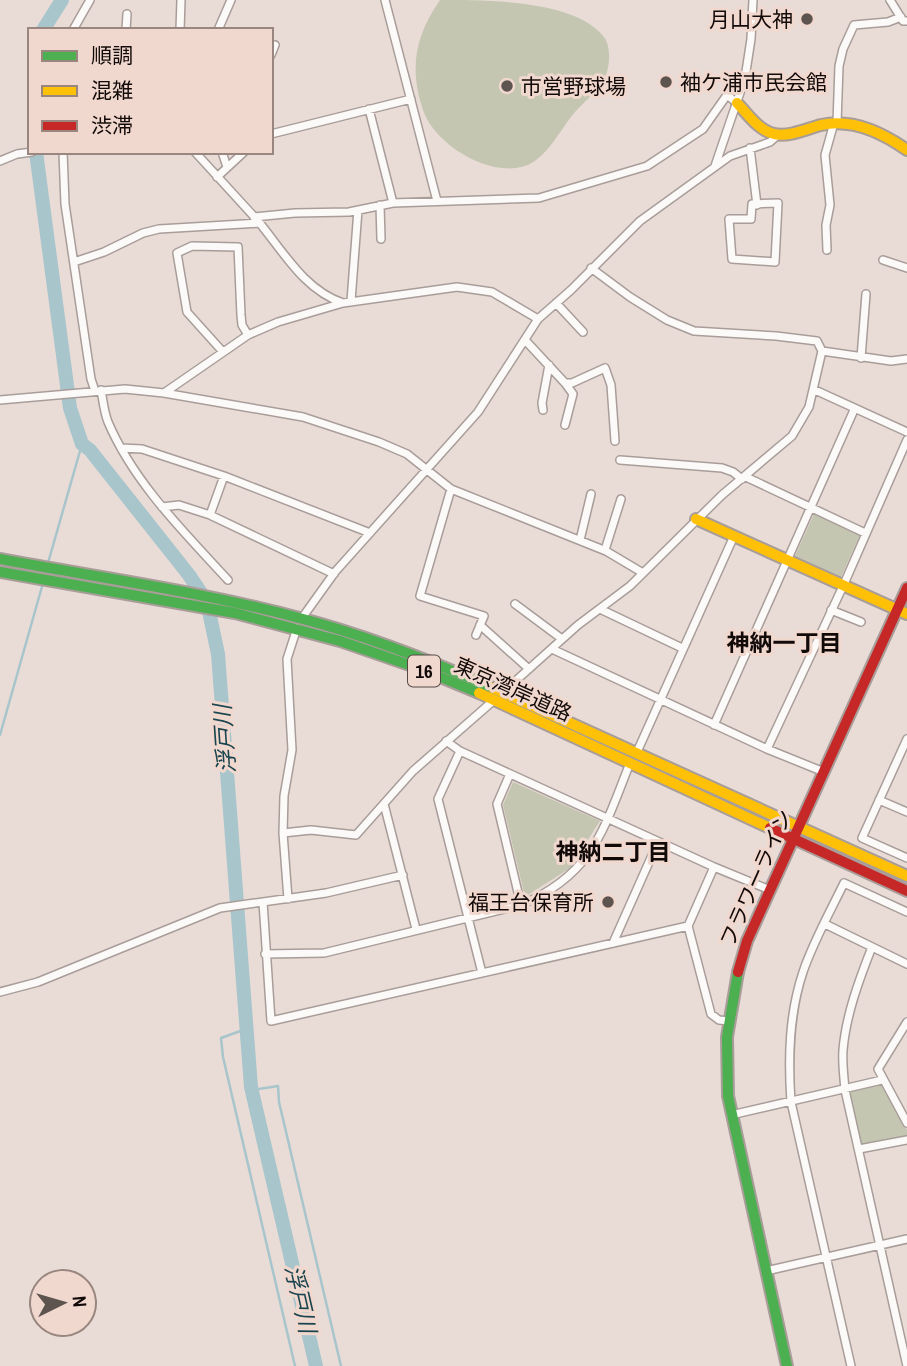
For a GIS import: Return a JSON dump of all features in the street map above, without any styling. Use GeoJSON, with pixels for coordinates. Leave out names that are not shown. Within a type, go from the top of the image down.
{"type":"FeatureCollection","features":[{"type":"Feature","properties":{"kind":"main road"},"geometry":{"type":"LineString","coordinates":[[737,103],[765,130],[779,134],[793,134],[836,123],[866,129],[907,150]]}},
{"type":"Feature","properties":{"kind":"main road"},"geometry":{"type":"LineString","coordinates":[[696,519],[902,612]]}},
{"type":"Feature","properties":{"kind":"main road","name":"東京湾岸道路"},"geometry":{"type":"LineString","coordinates":[[0,559],[173,591],[299,624],[421,669],[494,700],[907,891]]}},
{"type":"Feature","properties":{"kind":"main road","name":"東京湾岸道路"},"geometry":{"type":"LineString","coordinates":[[0,572],[345,631],[503,691],[907,876]]}},
{"type":"Feature","properties":{"kind":"main road","name":"フラワーライン"},"geometry":{"type":"LineString","coordinates":[[788,1366],[731,1115],[726,1076],[729,1021],[743,953],[824,772],[902,612],[907,588]]}},
{"type":"Feature","properties":{"kind":"street"},"geometry":{"type":"LineString","coordinates":[[74,28],[90,0]]}},
{"type":"Feature","properties":{"kind":"street"},"geometry":{"type":"LineString","coordinates":[[180,28],[181,0]]}},
{"type":"Feature","properties":{"kind":"street"},"geometry":{"type":"LineString","coordinates":[[219,28],[230,0]]}},
{"type":"Feature","properties":{"kind":"street"},"geometry":{"type":"LineString","coordinates":[[385,0],[437,201]]}},
{"type":"Feature","properties":{"kind":"street"},"geometry":{"type":"LineString","coordinates":[[715,167],[737,103],[749,55],[753,0]]}},
{"type":"Feature","properties":{"kind":"street"},"geometry":{"type":"LineString","coordinates":[[827,250],[826,225],[830,205],[825,155],[836,123],[839,66],[843,49],[854,25],[904,19],[890,0]]}},
{"type":"Feature","properties":{"kind":"street"},"geometry":{"type":"LineString","coordinates":[[126,28],[127,13]]}},
{"type":"Feature","properties":{"kind":"street"},"geometry":{"type":"LineString","coordinates":[[273,50],[275,45]]}},
{"type":"Feature","properties":{"kind":"street"},"geometry":{"type":"LineString","coordinates":[[74,262],[159,229],[358,210],[393,203],[538,198],[647,166],[703,129],[727,95],[737,103]]}},
{"type":"Feature","properties":{"kind":"street"},"geometry":{"type":"LineString","coordinates":[[273,133],[411,99]]}},
{"type":"Feature","properties":{"kind":"street"},"geometry":{"type":"LineString","coordinates":[[369,109],[393,203]]}},
{"type":"Feature","properties":{"kind":"street"},"geometry":{"type":"LineString","coordinates":[[288,899],[284,796],[292,750],[287,659],[299,624],[310,604],[478,411],[538,319],[639,220],[730,156],[770,142],[779,134]]}},
{"type":"Feature","properties":{"kind":"street"},"geometry":{"type":"LineString","coordinates":[[750,148],[757,205]]}},
{"type":"Feature","properties":{"kind":"street"},"geometry":{"type":"LineString","coordinates":[[0,162],[17,154],[28,153]]}},
{"type":"Feature","properties":{"kind":"street"},"geometry":{"type":"LineString","coordinates":[[63,154],[65,204],[91,379],[98,390],[107,419],[121,449],[162,507],[228,580]]}},
{"type":"Feature","properties":{"kind":"street"},"geometry":{"type":"LineString","coordinates":[[197,154],[307,282],[329,299],[347,302]]}},
{"type":"Feature","properties":{"kind":"street"},"geometry":{"type":"LineString","coordinates":[[223,154],[227,167]]}},
{"type":"Feature","properties":{"kind":"street"},"geometry":{"type":"LineString","coordinates":[[218,177],[242,154]]}},
{"type":"Feature","properties":{"kind":"street"},"geometry":{"type":"LineString","coordinates":[[752,204],[757,205],[778,204],[775,261],[732,259],[729,219],[751,219],[752,204]]}},
{"type":"Feature","properties":{"kind":"street"},"geometry":{"type":"LineString","coordinates":[[380,205],[381,239]]}},
{"type":"Feature","properties":{"kind":"street"},"geometry":{"type":"LineString","coordinates":[[347,302],[358,210]]}},
{"type":"Feature","properties":{"kind":"street"},"geometry":{"type":"LineString","coordinates":[[223,352],[187,312],[177,253],[192,246],[238,247],[242,325],[248,334]]}},
{"type":"Feature","properties":{"kind":"street"},"geometry":{"type":"LineString","coordinates":[[883,260],[907,268]]}},
{"type":"Feature","properties":{"kind":"street"},"geometry":{"type":"LineString","coordinates":[[284,833],[311,830],[356,835],[413,771],[562,639],[618,597],[696,519],[792,436],[807,414],[815,390],[822,351],[817,341],[705,332],[687,328],[630,297],[591,268]]}},
{"type":"Feature","properties":{"kind":"street"},"geometry":{"type":"LineString","coordinates":[[164,393],[248,334],[278,322],[347,302],[445,287],[466,288],[499,295],[538,319]]}},
{"type":"Feature","properties":{"kind":"street"},"geometry":{"type":"LineString","coordinates":[[861,358],[866,295]]}},
{"type":"Feature","properties":{"kind":"street"},"geometry":{"type":"LineString","coordinates":[[556,303],[583,332]]}},
{"type":"Feature","properties":{"kind":"street"},"geometry":{"type":"LineString","coordinates":[[525,340],[573,394],[565,425]]}},
{"type":"Feature","properties":{"kind":"street"},"geometry":{"type":"LineString","coordinates":[[822,351],[891,361],[907,359]]}},
{"type":"Feature","properties":{"kind":"street"},"geometry":{"type":"LineString","coordinates":[[543,410],[549,365]]}},
{"type":"Feature","properties":{"kind":"street"},"geometry":{"type":"LineString","coordinates":[[565,383],[572,383],[605,369],[611,385],[615,441]]}},
{"type":"Feature","properties":{"kind":"street"},"geometry":{"type":"LineString","coordinates":[[0,400],[125,389],[164,393],[303,417],[407,454],[451,489],[604,550],[643,573]]}},
{"type":"Feature","properties":{"kind":"street"},"geometry":{"type":"LineString","coordinates":[[815,390],[907,432]]}},
{"type":"Feature","properties":{"kind":"street"},"geometry":{"type":"LineString","coordinates":[[714,724],[854,410]]}},
{"type":"Feature","properties":{"kind":"street"},"geometry":{"type":"LineString","coordinates":[[767,749],[907,440]]}},
{"type":"Feature","properties":{"kind":"street"},"geometry":{"type":"LineString","coordinates":[[121,449],[142,449],[224,476],[370,533]]}},
{"type":"Feature","properties":{"kind":"street"},"geometry":{"type":"LineString","coordinates":[[620,460],[722,468],[865,533]]}},
{"type":"Feature","properties":{"kind":"street"},"geometry":{"type":"LineString","coordinates":[[210,515],[224,476]]}},
{"type":"Feature","properties":{"kind":"street"},"geometry":{"type":"LineString","coordinates":[[451,489],[420,596],[484,616],[476,635]]}},
{"type":"Feature","properties":{"kind":"street"},"geometry":{"type":"LineString","coordinates":[[580,540],[591,494]]}},
{"type":"Feature","properties":{"kind":"street"},"geometry":{"type":"LineString","coordinates":[[604,550],[621,499]]}},
{"type":"Feature","properties":{"kind":"street"},"geometry":{"type":"LineString","coordinates":[[162,507],[178,505],[210,515],[334,574]]}},
{"type":"Feature","properties":{"kind":"street"},"geometry":{"type":"LineString","coordinates":[[636,752],[734,536]]}},
{"type":"Feature","properties":{"kind":"street"},"geometry":{"type":"LineString","coordinates":[[515,604],[562,639]]}},
{"type":"Feature","properties":{"kind":"street"},"geometry":{"type":"LineString","coordinates":[[600,609],[682,648]]}},
{"type":"Feature","properties":{"kind":"street"},"geometry":{"type":"LineString","coordinates":[[831,610],[861,622]]}},
{"type":"Feature","properties":{"kind":"street"},"geometry":{"type":"LineString","coordinates":[[480,625],[529,669]]}},
{"type":"Feature","properties":{"kind":"street"},"geometry":{"type":"LineString","coordinates":[[552,649],[767,749],[824,772]]}},
{"type":"Feature","properties":{"kind":"street"},"geometry":{"type":"LineString","coordinates":[[907,739],[862,838],[907,858]]}},
{"type":"Feature","properties":{"kind":"street"},"geometry":{"type":"LineString","coordinates":[[446,741],[460,751],[510,774],[770,890]]}},
{"type":"Feature","properties":{"kind":"street"},"geometry":{"type":"LineString","coordinates":[[460,751],[438,799],[482,973]]}},
{"type":"Feature","properties":{"kind":"street"},"geometry":{"type":"LineString","coordinates":[[265,954],[324,953],[521,905],[547,894],[574,872],[595,845],[630,763]]}},
{"type":"Feature","properties":{"kind":"street"},"geometry":{"type":"LineString","coordinates":[[510,774],[497,804],[521,905]]}},
{"type":"Feature","properties":{"kind":"street"},"geometry":{"type":"LineString","coordinates":[[879,800],[907,812]]}},
{"type":"Feature","properties":{"kind":"street"},"geometry":{"type":"LineString","coordinates":[[384,804],[416,929]]}},
{"type":"Feature","properties":{"kind":"street"},"geometry":{"type":"LineString","coordinates":[[613,943],[658,842]]}},
{"type":"Feature","properties":{"kind":"street"},"geometry":{"type":"LineString","coordinates":[[714,867],[688,926],[711,1014],[719,1020],[729,1021]]}},
{"type":"Feature","properties":{"kind":"street"},"geometry":{"type":"LineString","coordinates":[[0,992],[38,982],[220,908],[326,893],[403,875]]}},
{"type":"Feature","properties":{"kind":"street"},"geometry":{"type":"LineString","coordinates":[[851,1366],[791,1101],[788,1061],[794,1006],[803,971],[844,883],[907,912]]}},
{"type":"Feature","properties":{"kind":"street"},"geometry":{"type":"LineString","coordinates":[[260,903],[271,1021],[688,926]]}},
{"type":"Feature","properties":{"kind":"street"},"geometry":{"type":"LineString","coordinates":[[825,924],[907,964]]}},
{"type":"Feature","properties":{"kind":"street"},"geometry":{"type":"LineString","coordinates":[[872,947],[857,985],[842,1052],[845,1090],[907,1366]]}},
{"type":"Feature","properties":{"kind":"street"},"geometry":{"type":"LineString","coordinates":[[907,1022],[878,1069],[907,1123]]}},
{"type":"Feature","properties":{"kind":"street"},"geometry":{"type":"LineString","coordinates":[[731,1115],[883,1080]]}},
{"type":"Feature","properties":{"kind":"street"},"geometry":{"type":"LineString","coordinates":[[859,1149],[907,1140]]}},
{"type":"Feature","properties":{"kind":"street"},"geometry":{"type":"LineString","coordinates":[[766,1271],[907,1239]]}},
{"type":"Feature","properties":{"kind":"green space","name":"市営野球場"},"geometry":{"type":"Polygon","coordinates":[[[440,0],[507,2],[555,10],[594,27],[606,40],[609,60],[603,81],[575,112],[547,150],[533,162],[511,168],[480,163],[451,146],[429,123],[416,80],[417,53],[425,26],[440,0]]]}},
{"type":"Feature","properties":{"kind":"green space"},"geometry":{"type":"Polygon","coordinates":[[[814,514],[860,535],[841,577],[795,556],[814,514]]]}},
{"type":"Feature","properties":{"kind":"green space"},"geometry":{"type":"Polygon","coordinates":[[[513,782],[600,821],[570,868],[525,897],[503,805],[513,782]]]}},
{"type":"Feature","properties":{"kind":"green space"},"geometry":{"type":"Polygon","coordinates":[[[881,1084],[907,1130],[907,1137],[862,1145],[849,1092],[881,1084]]]}},
{"type":"Feature","properties":{"kind":"waterway","name":"浮戸川"},"geometry":{"type":"LineString","coordinates":[[44,28],[62,0]]}},
{"type":"Feature","properties":{"kind":"waterway","name":"浮戸川"},"geometry":{"type":"LineString","coordinates":[[36,154],[70,408],[82,444],[90,450],[189,575],[207,602],[218,654],[251,1087],[316,1366]]}},
{"type":"Feature","properties":{"kind":"waterway"},"geometry":{"type":"LineString","coordinates":[[48,563],[82,444]]}},
{"type":"Feature","properties":{"kind":"waterway"},"geometry":{"type":"LineString","coordinates":[[0,735],[43,583]]}},
{"type":"Feature","properties":{"kind":"waterway"},"geometry":{"type":"LineString","coordinates":[[246,1029],[221,1038],[223,1057],[295,1366]]}},
{"type":"Feature","properties":{"kind":"waterway"},"geometry":{"type":"LineString","coordinates":[[252,1090],[278,1086],[279,1102],[341,1366]]}},
{"type":"Feature","properties":{"kind":"traffic: fast"},"geometry":{"type":"LineString","coordinates":[[0,559],[266,609],[351,633],[493,688]]}},
{"type":"Feature","properties":{"kind":"traffic: fast"},"geometry":{"type":"LineString","coordinates":[[0,572],[235,613],[340,641],[421,669],[479,693]]}},
{"type":"Feature","properties":{"kind":"traffic: fast"},"geometry":{"type":"LineString","coordinates":[[738,972],[727,1037],[728,1096],[787,1366]]}},
{"type":"Feature","properties":{"kind":"traffic: slow"},"geometry":{"type":"LineString","coordinates":[[737,103],[758,125],[774,134],[798,132],[833,123],[856,125],[888,138],[907,150]]}},
{"type":"Feature","properties":{"kind":"traffic: slow"},"geometry":{"type":"LineString","coordinates":[[696,519],[907,614]]}},
{"type":"Feature","properties":{"kind":"traffic: slow"},"geometry":{"type":"LineString","coordinates":[[493,688],[907,876]]}},
{"type":"Feature","properties":{"kind":"traffic: slow"},"geometry":{"type":"LineString","coordinates":[[479,693],[770,828]]}},
{"type":"Feature","properties":{"kind":"traffic: jam"},"geometry":{"type":"LineString","coordinates":[[738,972],[747,941],[907,588]]}},
{"type":"Feature","properties":{"kind":"traffic: jam"},"geometry":{"type":"LineString","coordinates":[[770,828],[907,891]]}},
{"type":"Feature","properties":{"kind":"place","name":"月山大神"},"geometry":{"type":"Point","coordinates":[807,19]}},
{"type":"Feature","properties":{"kind":"place","name":"袖ケ浦市民会館"},"geometry":{"type":"Point","coordinates":[666,82]}},
{"type":"Feature","properties":{"kind":"place","name":"市営野球場"},"geometry":{"type":"Point","coordinates":[507,86]}},
{"type":"Feature","properties":{"kind":"place","name":"福王台保育所"},"geometry":{"type":"Point","coordinates":[608,902]}},
{"type":"Feature","properties":{"kind":"district","name":"神納一丁目"},"geometry":{"type":"Point","coordinates":[784,642]}},
{"type":"Feature","properties":{"kind":"district","name":"神納二丁目"},"geometry":{"type":"Point","coordinates":[613,851]}}]}
